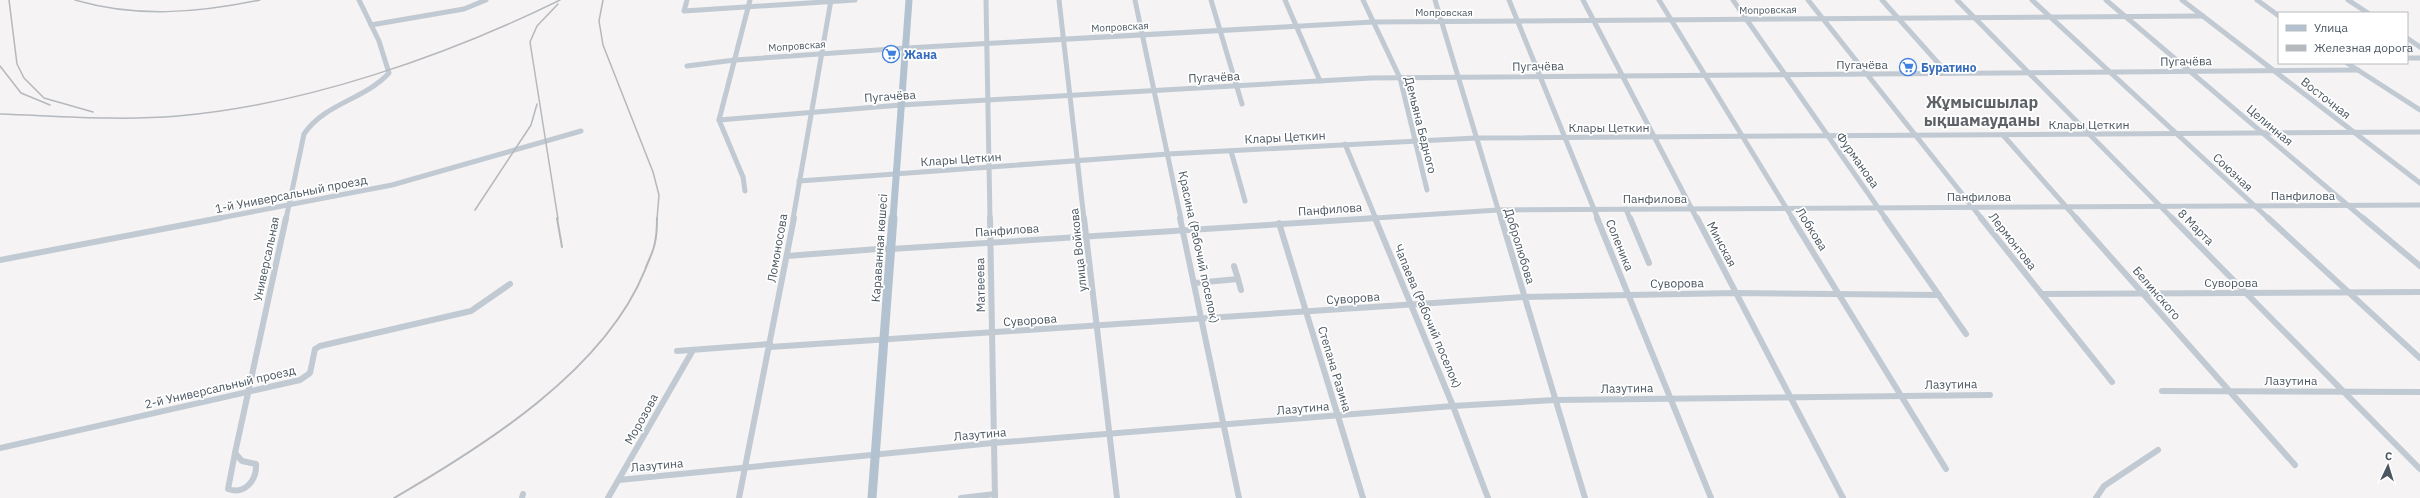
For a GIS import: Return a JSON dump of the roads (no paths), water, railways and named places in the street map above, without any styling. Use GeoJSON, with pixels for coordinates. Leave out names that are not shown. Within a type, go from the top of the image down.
{"type":"FeatureCollection","features":[{"type":"Feature","properties":{"kind":"main road","name":"Караванная көшесі"},"geometry":{"type":"LineString","coordinates":[[872,498],[909,0]]}},
{"type":"Feature","properties":{"kind":"street","name":"Универсальная"},"geometry":{"type":"LineString","coordinates":[[235,453],[242,461],[253,463],[257,466],[255,479],[250,485],[239,490],[232,491],[228,489],[235,453],[304,134],[309,125],[321,115],[382,81],[390,70],[359,0]]}},
{"type":"Feature","properties":{"kind":"street"},"geometry":{"type":"LineString","coordinates":[[371,25],[464,9],[486,0]]}},
{"type":"Feature","properties":{"kind":"street"},"geometry":{"type":"LineString","coordinates":[[687,0],[684,11],[855,0]]}},
{"type":"Feature","properties":{"kind":"street"},"geometry":{"type":"LineString","coordinates":[[745,191],[743,177],[719,120],[750,0]]}},
{"type":"Feature","properties":{"kind":"street","name":"Матвеева"},"geometry":{"type":"LineString","coordinates":[[986,0],[985,43],[995,496]]}},
{"type":"Feature","properties":{"kind":"street","name":"улица Войкова"},"geometry":{"type":"LineString","coordinates":[[1059,0],[1072,96],[1117,498]]}},
{"type":"Feature","properties":{"kind":"street","name":"Красина (Рабочий поселок)"},"geometry":{"type":"LineString","coordinates":[[1135,0],[1239,498]]}},
{"type":"Feature","properties":{"kind":"street"},"geometry":{"type":"LineString","coordinates":[[1211,0],[1242,104]]}},
{"type":"Feature","properties":{"kind":"street"},"geometry":{"type":"LineString","coordinates":[[1285,0],[1320,81]]}},
{"type":"Feature","properties":{"kind":"street","name":"Демьяна Бедного"},"geometry":{"type":"LineString","coordinates":[[1363,0],[1400,78],[1427,190]]}},
{"type":"Feature","properties":{"kind":"street","name":"Добролюбова"},"geometry":{"type":"LineString","coordinates":[[1435,0],[1440,21],[1585,498]]}},
{"type":"Feature","properties":{"kind":"street","name":"Соленика"},"geometry":{"type":"LineString","coordinates":[[1509,0],[1711,498]]}},
{"type":"Feature","properties":{"kind":"street","name":"Минская"},"geometry":{"type":"LineString","coordinates":[[1583,0],[1842,498]]}},
{"type":"Feature","properties":{"kind":"street","name":"Лобкова"},"geometry":{"type":"LineString","coordinates":[[1658,0],[1946,469]]}},
{"type":"Feature","properties":{"kind":"street","name":"Фурманова"},"geometry":{"type":"LineString","coordinates":[[1733,0],[1966,334]]}},
{"type":"Feature","properties":{"kind":"street","name":"Лермонтова"},"geometry":{"type":"LineString","coordinates":[[1808,0],[2112,382]]}},
{"type":"Feature","properties":{"kind":"street"},"geometry":{"type":"LineString","coordinates":[[1882,0],[1947,74]]}},
{"type":"Feature","properties":{"kind":"street","name":"8 Марта"},"geometry":{"type":"LineString","coordinates":[[1957,0],[2420,469]]}},
{"type":"Feature","properties":{"kind":"street","name":"Союзная"},"geometry":{"type":"LineString","coordinates":[[2032,0],[2175,134],[2420,358]]}},
{"type":"Feature","properties":{"kind":"street","name":"Целинная"},"geometry":{"type":"LineString","coordinates":[[2106,0],[2420,266]]}},
{"type":"Feature","properties":{"kind":"street","name":"Восточная"},"geometry":{"type":"LineString","coordinates":[[2182,0],[2420,183]]}},
{"type":"Feature","properties":{"kind":"street"},"geometry":{"type":"LineString","coordinates":[[2257,0],[2278,15]]}},
{"type":"Feature","properties":{"kind":"street"},"geometry":{"type":"LineString","coordinates":[[2348,0],[2366,12]]}},
{"type":"Feature","properties":{"kind":"street","name":"Ломоносова"},"geometry":{"type":"LineString","coordinates":[[739,498],[787,256],[831,1]]}},
{"type":"Feature","properties":{"kind":"street","name":"Мопровская"},"geometry":{"type":"LineString","coordinates":[[687,66],[735,60],[822,53],[1296,25],[1373,22],[2204,16]]}},
{"type":"Feature","properties":{"kind":"street"},"geometry":{"type":"LineString","coordinates":[[2408,39],[2420,47]]}},
{"type":"Feature","properties":{"kind":"street"},"geometry":{"type":"LineString","coordinates":[[2408,58],[2420,58]]}},
{"type":"Feature","properties":{"kind":"street"},"geometry":{"type":"LineString","coordinates":[[2349,64],[2420,110]]}},
{"type":"Feature","properties":{"kind":"street","name":"Пугачёва"},"geometry":{"type":"LineString","coordinates":[[719,120],[901,105],[1320,81],[1400,78],[2358,70]]}},
{"type":"Feature","properties":{"kind":"street","name":"1-й Универсальный проезд"},"geometry":{"type":"LineString","coordinates":[[0,260],[392,185],[455,168],[517,146],[582,131]]}},
{"type":"Feature","properties":{"kind":"street","name":"Клары Цеткин"},"geometry":{"type":"LineString","coordinates":[[799,181],[1230,150],[1476,138],[2420,132]]}},
{"type":"Feature","properties":{"kind":"street","name":"Белинского"},"geometry":{"type":"LineString","coordinates":[[2003,135],[2295,465]]}},
{"type":"Feature","properties":{"kind":"street","name":"Чапаева (Рабочий поселок)"},"geometry":{"type":"LineString","coordinates":[[1345,144],[1453,406],[1488,498]]}},
{"type":"Feature","properties":{"kind":"street"},"geometry":{"type":"LineString","coordinates":[[1230,150],[1244,201]]}},
{"type":"Feature","properties":{"kind":"street","name":"Панфилова"},"geometry":{"type":"LineString","coordinates":[[787,256],[1184,229],[1498,210],[2420,205]]}},
{"type":"Feature","properties":{"kind":"street"},"geometry":{"type":"LineString","coordinates":[[1626,209],[1650,263]]}},
{"type":"Feature","properties":{"kind":"street","name":"Степана Разина"},"geometry":{"type":"LineString","coordinates":[[1279,223],[1363,498]]}},
{"type":"Feature","properties":{"kind":"street"},"geometry":{"type":"LineString","coordinates":[[1234,266],[1241,290]]}},
{"type":"Feature","properties":{"kind":"street"},"geometry":{"type":"LineString","coordinates":[[1195,283],[1238,279]]}},
{"type":"Feature","properties":{"kind":"street","name":"2-й Универсальный проезд"},"geometry":{"type":"LineString","coordinates":[[0,448],[248,393],[304,378],[310,373],[315,349],[320,346],[471,311],[510,284]]}},
{"type":"Feature","properties":{"kind":"street","name":"Суворова"},"geometry":{"type":"LineString","coordinates":[[2042,294],[2420,292]]}},
{"type":"Feature","properties":{"kind":"street","name":"Суворова"},"geometry":{"type":"LineString","coordinates":[[677,351],[884,341],[1524,297],[1736,293],[1939,294]]}},
{"type":"Feature","properties":{"kind":"street","name":"Морозова"},"geometry":{"type":"LineString","coordinates":[[608,498],[620,480],[693,350]]}},
{"type":"Feature","properties":{"kind":"street","name":"Лазутина"},"geometry":{"type":"LineString","coordinates":[[2162,391],[2420,392]]}},
{"type":"Feature","properties":{"kind":"street","name":"Лазутина"},"geometry":{"type":"LineString","coordinates":[[620,480],[994,443],[1224,426],[1453,406],[1555,400],[1990,395]]}},
{"type":"Feature","properties":{"kind":"street"},"geometry":{"type":"LineString","coordinates":[[2096,498],[2104,486],[2158,450]]}},
{"type":"Feature","properties":{"kind":"street"},"geometry":{"type":"LineString","coordinates":[[960,498],[995,496]]}},
{"type":"Feature","properties":{"kind":"railway"},"geometry":{"type":"LineString","coordinates":[[9,0],[17,64],[24,78],[44,98],[93,112]]}},
{"type":"Feature","properties":{"kind":"railway"},"geometry":{"type":"LineString","coordinates":[[75,0],[98,6],[167,12],[214,8],[260,0]]}},
{"type":"Feature","properties":{"kind":"railway"},"geometry":{"type":"LineString","coordinates":[[0,114],[89,118],[178,116],[226,110],[275,101],[374,75],[423,58],[516,21],[560,0]]}},
{"type":"Feature","properties":{"kind":"railway"},"geometry":{"type":"LineString","coordinates":[[603,0],[599,21],[603,45],[653,172],[659,195],[657,219]]}},
{"type":"Feature","properties":{"kind":"railway"},"geometry":{"type":"LineString","coordinates":[[558,4],[537,26],[530,42],[558,219]]}},
{"type":"Feature","properties":{"kind":"railway"},"geometry":{"type":"LineString","coordinates":[[0,66],[21,93],[50,105]]}},
{"type":"Feature","properties":{"kind":"railway"},"geometry":{"type":"LineString","coordinates":[[475,210],[531,125],[537,104]]}},
{"type":"Feature","properties":{"kind":"railway"},"geometry":{"type":"LineString","coordinates":[[557,218],[562,247]]}},
{"type":"Feature","properties":{"kind":"railway"},"geometry":{"type":"LineString","coordinates":[[394,498],[466,454],[502,429],[538,402],[572,372],[602,340],[626,306],[645,270],[653,249],[657,233],[657,219]]}},
{"type":"Feature","properties":{"kind":"place","name":"Жана"},"geometry":{"type":"Point","coordinates":[891,54]}},
{"type":"Feature","properties":{"kind":"place","name":"Буратино"},"geometry":{"type":"Point","coordinates":[1908,67]}},
{"type":"Feature","properties":{"kind":"district","name":"Жұмысшылар ықшамауданы"},"geometry":{"type":"Point","coordinates":[1982,111]}}]}
